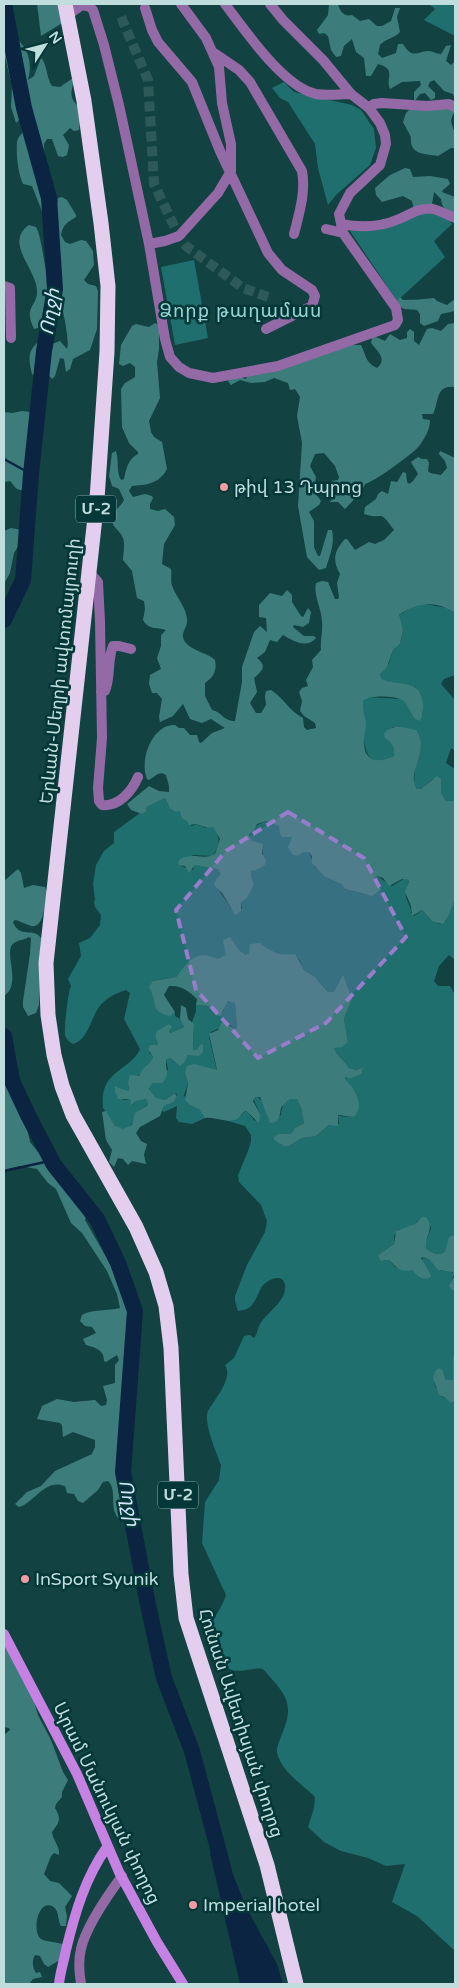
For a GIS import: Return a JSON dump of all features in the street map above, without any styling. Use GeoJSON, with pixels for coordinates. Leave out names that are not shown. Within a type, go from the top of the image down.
{"type":"FeatureCollection","features":[{"type":"Feature","properties":{"kind":"highway","name":"Երևան-Մեղրի ավտոմայրուղի"},"geometry":{"type":"LineString","coordinates":[[48,1015],[46,963],[89,572],[105,395],[108,286],[84,101],[67,9]]}},
{"type":"Feature","properties":{"kind":"highway","name":"Հունան Ավետիսյան փողոց"},"geometry":{"type":"LineString","coordinates":[[48,1015],[54,1055],[62,1086],[73,1115],[136,1227],[156,1272],[166,1306],[171,1348],[181,1574],[186,1618],[267,1865],[296,1984]]}},
{"type":"Feature","properties":{"kind":"street"},"geometry":{"type":"LineString","coordinates":[[149,244],[179,236],[218,193],[231,171],[231,144],[222,103],[219,67],[214,53],[199,26],[182,4]]}},
{"type":"Feature","properties":{"kind":"street"},"geometry":{"type":"LineString","coordinates":[[225,4],[270,59],[297,86],[316,94],[351,94]]}},
{"type":"Feature","properties":{"kind":"street"},"geometry":{"type":"LineString","coordinates":[[67,9],[82,5],[93,10],[119,105],[149,244],[170,358],[179,367],[189,372],[213,378],[278,366],[395,325],[398,320],[396,308],[342,229],[339,214],[350,193],[380,165],[384,156],[385,134],[380,123],[369,108],[351,94],[323,60],[282,20],[270,4]]}},
{"type":"Feature","properties":{"kind":"street"},"geometry":{"type":"LineString","coordinates":[[145,8],[158,42],[192,82],[220,151],[268,253],[282,270],[312,290],[315,296],[312,306],[266,329]]}},
{"type":"Feature","properties":{"kind":"street"},"geometry":{"type":"LineString","coordinates":[[214,53],[239,70],[250,82],[302,171],[301,205],[294,234]]}},
{"type":"Feature","properties":{"kind":"street"},"geometry":{"type":"LineString","coordinates":[[369,108],[374,104],[382,103],[427,106],[449,104],[455,107]]}},
{"type":"Feature","properties":{"kind":"street"},"geometry":{"type":"LineString","coordinates":[[326,229],[372,226],[412,212],[432,209],[455,218]]}},
{"type":"Feature","properties":{"kind":"street"},"geometry":{"type":"LineString","coordinates":[[4,286],[10,288],[12,338]]}},
{"type":"Feature","properties":{"kind":"street"},"geometry":{"type":"LineString","coordinates":[[89,572],[98,582],[102,738],[98,788],[99,801],[102,805],[113,805],[121,800],[134,786],[138,777]]}},
{"type":"Feature","properties":{"kind":"street"},"geometry":{"type":"LineString","coordinates":[[101,692],[105,691],[109,682],[113,646],[131,649]]}},
{"type":"Feature","properties":{"kind":"street","name":"Արամ Մանուկյան փողոց"},"geometry":{"type":"LineString","coordinates":[[4,1634],[77,1774],[93,1808],[107,1847],[157,1942],[183,1984]]}},
{"type":"Feature","properties":{"kind":"street"},"geometry":{"type":"LineString","coordinates":[[59,1984],[79,1900],[98,1859],[107,1847]]}},
{"type":"Feature","properties":{"kind":"street"},"geometry":{"type":"LineString","coordinates":[[81,1984],[78,1965],[81,1947],[105,1898],[122,1876]]}},
{"type":"Feature","properties":{"kind":"highlighted area"},"geometry":{"type":"Polygon","coordinates":[[[288,812],[364,858],[406,937],[326,1023],[258,1058],[196,990],[176,910],[226,851],[288,812]]]}},
{"type":"Feature","properties":{"kind":"shaded area"},"geometry":{"type":"Polygon","coordinates":[[[37,4],[60,4],[64,22],[41,36],[37,4]]]}},
{"type":"Feature","properties":{"kind":"shaded area"},"geometry":{"type":"Polygon","coordinates":[[[329,4],[338,4],[341,12],[345,15],[352,15],[360,21],[369,19],[377,26],[382,26],[391,21],[395,8],[400,8],[397,17],[400,32],[380,45],[378,54],[382,58],[396,53],[398,44],[403,44],[409,52],[414,54],[428,51],[441,54],[446,46],[451,45],[446,61],[451,65],[455,61],[455,99],[453,94],[444,91],[434,80],[428,86],[435,93],[435,98],[431,100],[425,93],[420,94],[414,102],[414,92],[421,85],[420,81],[402,82],[390,89],[389,71],[384,66],[378,64],[371,76],[366,76],[364,58],[356,52],[352,39],[344,46],[341,56],[336,57],[331,50],[328,36],[324,33],[319,34],[317,30],[328,15],[329,4]]]}},
{"type":"Feature","properties":{"kind":"shaded area"},"geometry":{"type":"Polygon","coordinates":[[[429,4],[455,4],[455,36],[424,20],[435,9],[429,4]]]}},
{"type":"Feature","properties":{"kind":"shaded area"},"geometry":{"type":"Polygon","coordinates":[[[4,31],[17,39],[29,57],[30,72],[28,80],[34,76],[41,58],[52,86],[60,87],[73,78],[72,97],[81,110],[79,130],[74,131],[70,128],[63,135],[69,145],[67,155],[63,157],[58,156],[52,139],[47,139],[44,144],[46,193],[53,205],[57,205],[58,198],[62,197],[67,200],[76,215],[63,228],[61,235],[65,242],[70,244],[81,240],[86,241],[93,251],[94,265],[84,280],[88,284],[96,286],[98,291],[97,329],[90,350],[73,359],[70,369],[66,372],[64,359],[60,358],[55,376],[52,379],[42,367],[34,375],[32,374],[30,354],[37,343],[47,346],[60,341],[67,349],[67,333],[60,302],[55,305],[39,327],[34,329],[31,321],[30,311],[36,297],[36,284],[20,248],[19,240],[22,232],[29,225],[36,227],[51,286],[55,292],[61,295],[56,285],[45,219],[32,186],[23,184],[19,169],[17,142],[27,126],[29,103],[25,91],[22,92],[19,99],[21,118],[16,123],[11,107],[12,86],[4,53],[4,31]]]}},
{"type":"Feature","properties":{"kind":"shaded area"},"geometry":{"type":"Polygon","coordinates":[[[284,82],[294,92],[352,105],[361,110],[374,129],[376,148],[370,165],[336,195],[328,205],[318,168],[315,144],[288,102],[280,98],[272,88],[284,82]]]}},
{"type":"Feature","properties":{"kind":"shaded area"},"geometry":{"type":"Polygon","coordinates":[[[445,105],[455,111],[451,120],[455,136],[455,148],[451,148],[438,156],[418,152],[412,147],[411,137],[403,122],[406,113],[409,110],[445,105]]]}},
{"type":"Feature","properties":{"kind":"shaded area"},"geometry":{"type":"Polygon","coordinates":[[[405,168],[410,169],[413,177],[430,176],[448,179],[450,184],[442,192],[455,197],[455,214],[445,209],[441,199],[434,192],[432,204],[414,210],[412,201],[403,196],[382,202],[376,195],[375,188],[390,175],[405,168]]]}},
{"type":"Feature","properties":{"kind":"shaded area"},"geometry":{"type":"Polygon","coordinates":[[[423,212],[444,216],[452,224],[434,241],[445,257],[397,301],[350,231],[360,230],[423,212]]]}},
{"type":"Feature","properties":{"kind":"shaded area"},"geometry":{"type":"Polygon","coordinates":[[[194,260],[208,338],[175,345],[161,267],[194,260]]]}},
{"type":"Feature","properties":{"kind":"shaded area"},"geometry":{"type":"Polygon","coordinates":[[[400,297],[403,300],[434,298],[447,305],[455,299],[455,311],[441,314],[438,321],[424,326],[420,323],[420,314],[417,310],[405,309],[398,304],[397,301],[400,297]]]}},
{"type":"Feature","properties":{"kind":"shaded area"},"geometry":{"type":"Polygon","coordinates":[[[155,323],[159,325],[157,362],[160,398],[149,421],[154,437],[162,442],[167,469],[156,481],[132,486],[129,491],[133,497],[145,494],[152,496],[150,509],[158,511],[165,509],[174,517],[175,525],[164,544],[162,564],[171,569],[172,586],[187,616],[183,639],[191,647],[215,660],[216,667],[214,673],[205,683],[205,696],[212,710],[228,720],[235,721],[242,682],[242,667],[254,632],[260,626],[267,632],[266,618],[259,617],[259,605],[270,593],[282,596],[287,590],[292,595],[292,602],[301,616],[303,617],[308,608],[311,612],[309,623],[303,627],[294,625],[293,627],[304,636],[314,636],[316,638],[308,643],[300,643],[283,635],[277,642],[270,640],[265,652],[257,658],[262,663],[263,668],[254,678],[257,692],[250,703],[256,713],[261,713],[266,705],[266,691],[271,690],[303,718],[304,727],[307,730],[316,728],[315,723],[300,711],[302,701],[299,692],[302,688],[308,686],[306,680],[313,667],[312,660],[321,650],[322,622],[315,588],[316,583],[328,582],[335,599],[338,599],[337,583],[340,574],[335,556],[341,543],[347,539],[355,550],[369,542],[375,544],[384,540],[394,530],[383,517],[364,514],[365,507],[376,499],[382,491],[388,494],[391,481],[397,482],[403,472],[406,473],[409,484],[413,481],[418,474],[411,462],[418,457],[427,459],[429,463],[428,471],[430,473],[441,475],[447,468],[445,461],[439,454],[440,451],[455,458],[455,613],[441,606],[427,604],[412,607],[399,615],[403,630],[400,644],[393,650],[387,667],[380,674],[382,679],[408,684],[418,690],[423,705],[422,717],[420,721],[415,719],[405,703],[397,698],[371,697],[364,700],[363,706],[366,724],[364,744],[367,755],[374,760],[384,760],[394,756],[392,746],[384,734],[395,727],[416,730],[421,746],[414,776],[417,789],[421,789],[437,776],[441,779],[441,793],[446,801],[455,801],[455,899],[443,924],[433,922],[422,910],[412,916],[411,906],[405,892],[409,881],[407,879],[402,879],[389,886],[383,878],[377,876],[375,878],[381,889],[372,896],[345,889],[341,884],[325,877],[312,863],[312,856],[309,852],[304,852],[298,856],[293,855],[288,847],[292,837],[282,837],[279,826],[266,821],[257,824],[254,831],[249,834],[252,841],[263,844],[262,854],[266,860],[265,865],[251,871],[254,885],[247,898],[241,902],[241,911],[235,915],[223,894],[214,885],[221,874],[218,869],[195,865],[189,873],[185,866],[178,865],[179,860],[184,857],[206,857],[215,854],[220,839],[213,827],[208,828],[196,824],[189,825],[182,818],[180,811],[176,812],[170,808],[165,798],[147,807],[146,812],[142,814],[131,810],[127,804],[149,786],[159,791],[169,792],[166,775],[159,774],[149,780],[145,771],[146,754],[149,745],[160,730],[167,726],[175,725],[179,728],[184,728],[190,735],[197,735],[201,743],[212,733],[225,728],[211,719],[202,723],[190,719],[183,704],[173,716],[160,722],[162,699],[157,693],[152,693],[149,684],[150,675],[161,669],[157,658],[161,646],[161,635],[166,630],[150,627],[143,620],[144,601],[137,598],[132,571],[123,560],[123,539],[112,520],[124,500],[119,489],[112,486],[109,476],[112,453],[116,451],[121,480],[124,479],[130,461],[138,454],[129,443],[122,427],[121,389],[125,383],[135,377],[135,367],[130,363],[123,366],[119,364],[121,345],[132,326],[136,324],[149,327],[155,323]]]}},
{"type":"Feature","properties":{"kind":"shaded area"},"geometry":{"type":"Polygon","coordinates":[[[455,323],[455,387],[444,388],[441,391],[433,414],[422,414],[423,419],[430,420],[430,424],[420,445],[416,449],[385,473],[365,484],[345,509],[338,502],[330,502],[336,491],[331,481],[338,480],[339,477],[335,466],[324,453],[315,454],[310,466],[316,477],[314,491],[321,501],[319,505],[309,512],[314,521],[314,547],[318,556],[320,556],[328,530],[332,530],[333,535],[332,549],[326,568],[319,570],[307,557],[298,506],[302,443],[297,416],[300,397],[295,389],[290,390],[288,383],[274,378],[265,382],[251,383],[240,380],[231,385],[228,381],[235,376],[246,379],[248,373],[348,345],[361,345],[368,361],[377,368],[382,358],[371,343],[372,338],[376,337],[385,341],[390,334],[400,340],[407,338],[407,332],[410,329],[414,332],[414,341],[419,345],[427,329],[432,328],[441,331],[448,324],[455,323]]]}},
{"type":"Feature","properties":{"kind":"shaded area"},"geometry":{"type":"Polygon","coordinates":[[[4,412],[31,412],[34,416],[25,458],[24,488],[20,490],[10,481],[4,482],[4,412]]]}},
{"type":"Feature","properties":{"kind":"shaded area"},"geometry":{"type":"Polygon","coordinates":[[[11,528],[21,530],[22,540],[14,553],[10,573],[4,584],[4,531],[11,528]]]}},
{"type":"Feature","properties":{"kind":"shaded area"},"geometry":{"type":"Polygon","coordinates":[[[425,604],[447,608],[455,613],[455,675],[444,679],[441,684],[455,700],[455,751],[451,748],[446,763],[455,769],[455,801],[446,801],[441,793],[441,783],[433,779],[421,789],[417,789],[414,785],[416,730],[392,727],[390,741],[395,751],[394,756],[380,761],[370,758],[363,736],[362,705],[367,697],[401,699],[408,706],[415,719],[420,720],[422,716],[422,704],[415,687],[386,681],[382,679],[380,674],[389,663],[393,650],[400,644],[403,630],[398,616],[414,605],[425,604]]]}},
{"type":"Feature","properties":{"kind":"shaded area"},"geometry":{"type":"Polygon","coordinates":[[[165,798],[169,806],[180,810],[183,819],[192,826],[196,824],[206,828],[213,827],[216,831],[219,841],[213,856],[193,855],[181,866],[193,870],[194,865],[218,869],[222,874],[215,881],[216,885],[231,909],[242,909],[241,902],[253,887],[250,873],[263,856],[263,849],[251,840],[249,834],[254,831],[257,825],[266,821],[280,826],[287,837],[293,837],[298,856],[304,852],[309,852],[315,867],[325,877],[341,884],[345,889],[367,895],[380,884],[375,877],[377,876],[392,886],[405,878],[409,880],[406,895],[411,913],[414,916],[422,910],[433,922],[440,924],[446,921],[455,899],[455,960],[449,955],[439,966],[434,981],[438,986],[450,986],[455,995],[455,1235],[448,1242],[446,1252],[437,1254],[430,1251],[426,1248],[426,1242],[431,1228],[426,1217],[417,1221],[412,1226],[398,1230],[394,1236],[394,1244],[378,1255],[383,1261],[389,1260],[395,1267],[412,1270],[424,1279],[431,1277],[431,1275],[422,1261],[423,1257],[433,1262],[441,1271],[451,1271],[454,1274],[450,1288],[455,1290],[454,1380],[446,1380],[443,1371],[434,1380],[435,1386],[442,1397],[446,1398],[450,1403],[455,1402],[455,1951],[417,1916],[392,1902],[405,1864],[386,1866],[368,1858],[341,1851],[324,1842],[308,1827],[314,1808],[315,1797],[288,1772],[277,1753],[288,1714],[286,1699],[263,1669],[236,1671],[226,1667],[218,1658],[211,1643],[211,1628],[226,1595],[202,1543],[205,1502],[219,1480],[221,1465],[207,1423],[208,1411],[225,1382],[227,1370],[225,1365],[234,1358],[244,1336],[250,1335],[254,1338],[260,1324],[280,1301],[285,1291],[285,1285],[281,1279],[270,1280],[261,1288],[250,1307],[238,1311],[235,1296],[247,1265],[265,1232],[267,1221],[261,1205],[239,1182],[238,1175],[248,1151],[251,1135],[245,1126],[225,1120],[235,1119],[246,1111],[255,1121],[260,1114],[253,1098],[257,1096],[262,1101],[270,1122],[281,1115],[283,1105],[293,1098],[297,1099],[301,1108],[304,1123],[295,1128],[291,1134],[278,1134],[274,1140],[289,1146],[302,1138],[316,1136],[329,1125],[339,1124],[338,1116],[352,1117],[350,1084],[345,1077],[350,1079],[362,1074],[363,1067],[357,1070],[349,1068],[333,1047],[348,1042],[344,1019],[352,999],[343,974],[334,992],[328,992],[314,976],[305,971],[299,959],[279,953],[259,950],[246,955],[239,950],[218,959],[205,956],[200,957],[185,967],[176,977],[153,981],[154,1004],[171,1016],[175,1012],[175,1016],[180,1019],[184,1027],[170,1033],[169,1031],[155,1036],[158,1045],[149,1052],[154,1058],[152,1062],[143,1072],[128,1083],[129,1090],[127,1092],[118,1087],[123,1100],[130,1099],[132,1106],[136,1101],[143,1098],[149,1103],[148,1105],[139,1111],[133,1123],[125,1130],[116,1127],[112,1123],[103,1108],[103,1095],[106,1086],[110,1078],[135,1057],[140,1049],[124,1019],[130,993],[126,990],[115,994],[105,1001],[96,1012],[86,1033],[78,1042],[73,1044],[65,1035],[66,1010],[71,986],[68,979],[81,956],[79,943],[90,938],[100,925],[101,915],[94,902],[93,884],[96,865],[104,851],[114,843],[114,832],[140,813],[146,812],[147,807],[165,798]]]}},
{"type":"Feature","properties":{"kind":"shaded area"},"geometry":{"type":"Polygon","coordinates":[[[18,869],[21,873],[24,888],[33,885],[45,887],[47,892],[44,913],[36,926],[15,920],[13,922],[19,930],[35,933],[41,938],[39,1005],[36,1013],[28,1016],[23,1007],[23,1001],[30,954],[31,938],[29,937],[14,943],[11,947],[12,984],[4,996],[4,881],[18,869]]]}},
{"type":"Feature","properties":{"kind":"shaded area"},"geometry":{"type":"Polygon","coordinates":[[[230,937],[239,950],[246,955],[249,953],[250,944],[260,943],[276,953],[295,954],[305,971],[314,976],[328,992],[334,992],[343,974],[352,999],[344,1019],[348,1042],[342,1047],[334,1048],[349,1068],[357,1070],[363,1067],[362,1074],[350,1079],[345,1077],[359,1103],[359,1109],[353,1117],[338,1115],[338,1126],[329,1125],[316,1136],[302,1138],[289,1146],[284,1146],[274,1140],[274,1137],[278,1134],[291,1134],[295,1128],[304,1123],[297,1099],[290,1099],[286,1102],[281,1108],[278,1120],[270,1123],[260,1097],[255,1097],[253,1101],[260,1114],[259,1123],[246,1111],[233,1120],[205,1118],[199,1109],[190,1105],[185,1100],[188,1083],[185,1073],[187,1066],[194,1064],[217,1070],[209,1034],[218,1030],[222,1022],[235,1029],[237,1027],[235,1003],[228,1001],[220,1016],[215,1015],[208,1006],[196,1005],[197,999],[188,991],[177,986],[169,986],[164,995],[175,1012],[171,1016],[156,1009],[149,987],[153,981],[176,977],[189,961],[198,956],[204,955],[218,959],[226,955],[223,940],[230,937]]]}},
{"type":"Feature","properties":{"kind":"shaded area"},"geometry":{"type":"Polygon","coordinates":[[[231,1000],[235,1003],[237,1027],[235,1029],[229,1024],[211,1032],[209,1037],[217,1071],[204,1067],[185,1073],[188,1083],[184,1095],[190,1105],[199,1108],[205,1118],[192,1124],[179,1122],[176,1118],[177,1106],[164,1112],[162,1110],[164,1106],[176,1099],[177,1094],[175,1093],[165,1100],[156,1099],[149,1087],[152,1083],[162,1083],[168,1069],[166,1060],[170,1058],[182,1065],[190,1054],[199,1056],[197,1050],[193,1050],[194,1028],[192,1022],[196,1005],[208,1006],[215,1015],[223,1012],[226,1003],[231,1000]]]}},
{"type":"Feature","properties":{"kind":"shaded area"},"geometry":{"type":"Polygon","coordinates":[[[181,1005],[186,1008],[188,1019],[194,1024],[193,1050],[197,1050],[201,1044],[203,1045],[203,1052],[199,1056],[188,1055],[180,1066],[170,1058],[166,1060],[167,1074],[165,1080],[162,1083],[152,1083],[149,1089],[156,1098],[165,1100],[175,1093],[177,1097],[173,1102],[164,1106],[160,1116],[140,1127],[136,1133],[141,1141],[147,1144],[144,1155],[146,1164],[132,1161],[128,1165],[123,1159],[118,1158],[114,1167],[109,1162],[112,1150],[106,1140],[102,1112],[106,1111],[115,1126],[123,1129],[132,1125],[135,1113],[148,1105],[145,1099],[136,1101],[131,1106],[130,1099],[118,1099],[115,1086],[127,1091],[129,1090],[130,1075],[139,1076],[153,1057],[148,1049],[150,1045],[158,1045],[155,1036],[157,1031],[169,1024],[172,1027],[169,1031],[170,1033],[184,1027],[180,1019],[181,1005]]]}},
{"type":"Feature","properties":{"kind":"shaded area"},"geometry":{"type":"Polygon","coordinates":[[[4,1063],[5,1079],[22,1104],[30,1142],[47,1160],[51,1170],[61,1181],[66,1193],[81,1203],[87,1210],[85,1220],[122,1285],[129,1303],[131,1364],[123,1379],[124,1406],[129,1431],[127,1439],[120,1447],[129,1484],[128,1489],[120,1499],[124,1516],[123,1521],[115,1513],[113,1490],[108,1481],[103,1482],[98,1490],[83,1503],[78,1501],[74,1494],[67,1493],[65,1486],[58,1484],[46,1488],[19,1507],[15,1504],[27,1492],[41,1486],[55,1471],[92,1454],[95,1440],[73,1432],[63,1437],[62,1425],[60,1423],[37,1419],[42,1406],[57,1399],[74,1402],[95,1400],[101,1406],[106,1405],[107,1400],[103,1386],[115,1383],[115,1365],[119,1360],[117,1355],[106,1362],[101,1351],[86,1345],[83,1339],[96,1333],[92,1327],[85,1326],[80,1321],[82,1315],[86,1313],[120,1308],[117,1294],[107,1271],[82,1233],[71,1223],[56,1189],[48,1183],[37,1169],[20,1166],[4,1170],[4,1063]]]}},
{"type":"Feature","properties":{"kind":"shaded area"},"geometry":{"type":"Polygon","coordinates":[[[422,1217],[426,1217],[430,1225],[426,1248],[430,1251],[437,1254],[445,1252],[449,1237],[455,1235],[455,1290],[452,1290],[449,1286],[454,1277],[453,1272],[438,1270],[426,1258],[421,1258],[431,1277],[426,1279],[421,1278],[412,1270],[404,1271],[399,1269],[389,1260],[381,1261],[378,1255],[394,1244],[396,1231],[415,1224],[422,1217]]]}},
{"type":"Feature","properties":{"kind":"shaded area"},"geometry":{"type":"Polygon","coordinates":[[[455,1353],[455,1402],[450,1403],[446,1398],[439,1395],[433,1378],[435,1371],[439,1368],[443,1371],[446,1380],[453,1380],[453,1357],[455,1353]]]}},
{"type":"Feature","properties":{"kind":"shaded area"},"geometry":{"type":"Polygon","coordinates":[[[4,1644],[34,1701],[38,1715],[68,1780],[62,1792],[62,1797],[56,1804],[55,1808],[59,1821],[52,1832],[59,1855],[54,1853],[51,1856],[44,1874],[50,1881],[59,1883],[72,1896],[65,1907],[67,1916],[66,1926],[61,1926],[55,1908],[47,1905],[40,1912],[37,1924],[38,1936],[41,1939],[64,1945],[60,1960],[48,1967],[40,1956],[35,1955],[33,1961],[34,1968],[36,1973],[40,1972],[42,1977],[33,1979],[29,1984],[4,1984],[4,1735],[10,1730],[4,1727],[4,1644]]]}},
{"type":"Feature","properties":{"kind":"shaded area"},"geometry":{"type":"Polygon","coordinates":[[[223,1849],[246,1907],[277,1964],[283,1984],[240,1984],[210,1853],[223,1849]]]}},
{"type":"Feature","properties":{"kind":"waterway","name":"Ողջի"},"geometry":{"type":"LineString","coordinates":[[4,4],[24,108],[49,198],[55,289],[44,351],[31,474],[23,580],[4,620]]}},
{"type":"Feature","properties":{"kind":"waterway"},"geometry":{"type":"LineString","coordinates":[[4,459],[31,474]]}},
{"type":"Feature","properties":{"kind":"waterway","name":"Ողջի"},"geometry":{"type":"LineString","coordinates":[[4,1036],[12,1081],[28,1115],[54,1165],[97,1219],[118,1263],[135,1311],[123,1472],[164,1678],[192,1751],[224,1871]]}},
{"type":"Feature","properties":{"kind":"waterway"},"geometry":{"type":"LineString","coordinates":[[4,1171],[45,1162],[54,1165]]}},
{"type":"Feature","properties":{"kind":"tunnel"},"geometry":{"type":"LineString","coordinates":[[121,17],[148,80],[154,184],[179,236],[186,246],[243,288],[271,298]]}},
{"type":"Feature","properties":{"kind":"place","name":"թիվ 13 Դպրոց"},"geometry":{"type":"Point","coordinates":[224,487]}},
{"type":"Feature","properties":{"kind":"place","name":"InSport Syunik"},"geometry":{"type":"Point","coordinates":[25,1579]}},
{"type":"Feature","properties":{"kind":"place","name":"Imperial hotel"},"geometry":{"type":"Point","coordinates":[193,1905]}},
{"type":"Feature","properties":{"kind":"district","name":"Ձորք թաղամաս"},"geometry":{"type":"Point","coordinates":[241,311]}}]}
